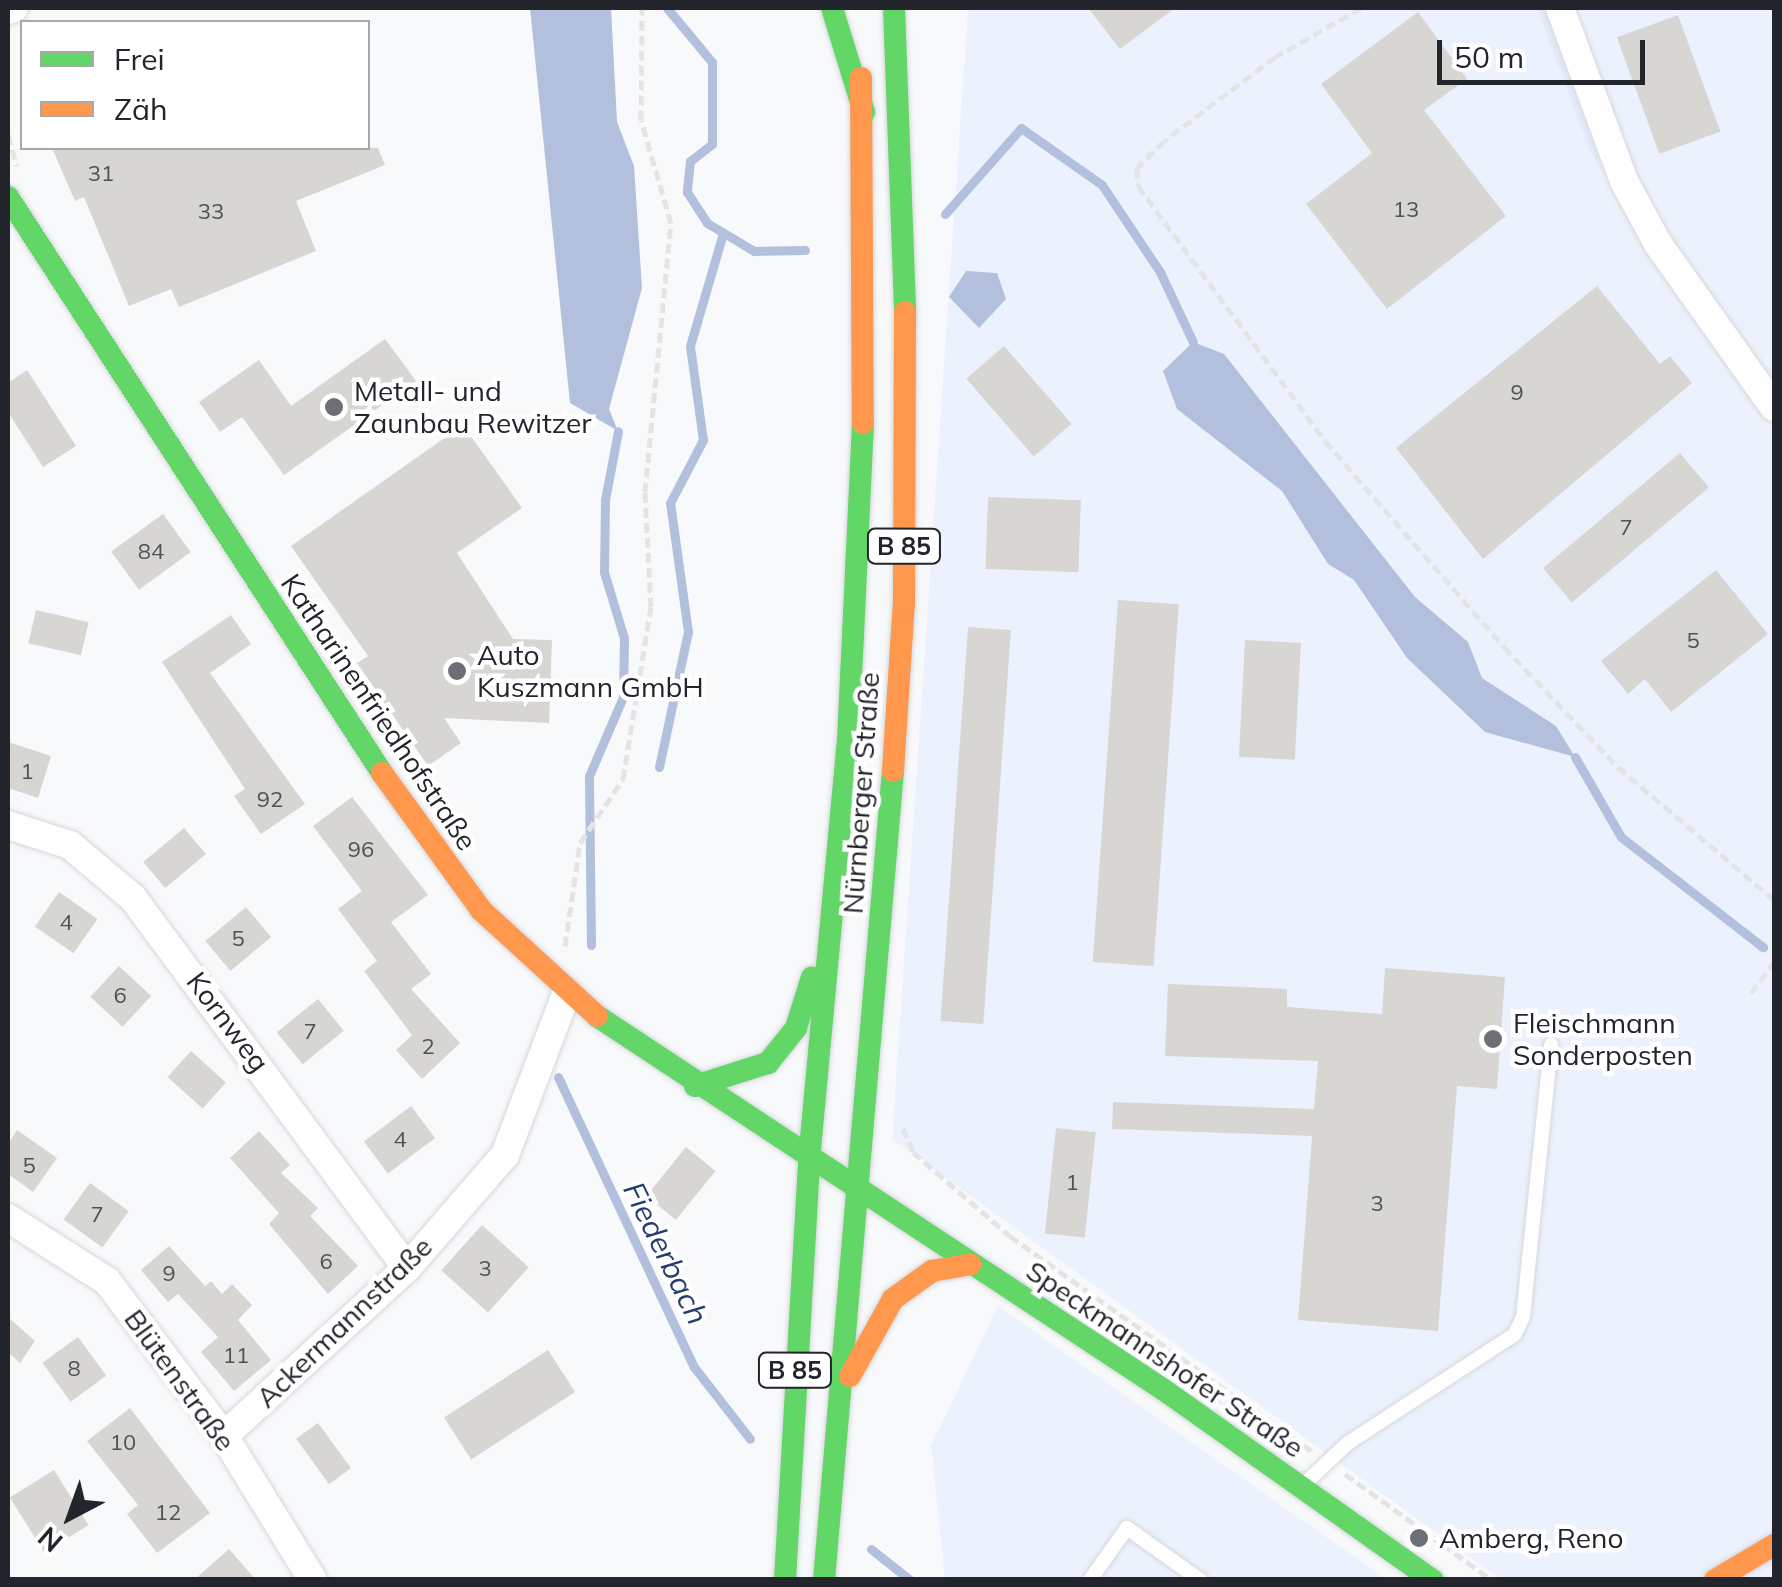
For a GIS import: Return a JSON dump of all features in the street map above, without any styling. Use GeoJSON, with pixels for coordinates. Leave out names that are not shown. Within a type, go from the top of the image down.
{"type":"FeatureCollection","features":[{"type":"Feature","properties":{"kind":"main road"},"geometry":{"type":"LineString","coordinates":[[832,8],[864,112]]}},
{"type":"Feature","properties":{"kind":"main road","name":"Nürnberger Straße"},"geometry":{"type":"LineString","coordinates":[[785,1580],[809,1160],[836,885],[862,426],[864,112],[855,8]]}},
{"type":"Feature","properties":{"kind":"main road","name":"Nürnberger Straße"},"geometry":{"type":"LineString","coordinates":[[824,1580],[861,1194],[904,602],[906,182],[894,8]]}},
{"type":"Feature","properties":{"kind":"main road","name":"Katharinenfriedhofstraße"},"geometry":{"type":"LineString","coordinates":[[8,197],[406,812],[481,910],[567,992],[695,1086],[861,1194]]}},
{"type":"Feature","properties":{"kind":"main road"},"geometry":{"type":"LineString","coordinates":[[695,1086],[731,1080],[783,1048],[836,885]]}},
{"type":"Feature","properties":{"kind":"main road","name":"Speckmannshofer Straße"},"geometry":{"type":"LineString","coordinates":[[861,1194],[1302,1487],[1432,1580]]}},
{"type":"Feature","properties":{"kind":"main road"},"geometry":{"type":"LineString","coordinates":[[842,1394],[893,1298],[932,1270],[970,1264]]}},
{"type":"Feature","properties":{"kind":"main road"},"geometry":{"type":"LineString","coordinates":[[1716,1580],[1774,1545]]}},
{"type":"Feature","properties":{"kind":"street"},"geometry":{"type":"LineString","coordinates":[[1560,8],[1649,228],[1774,407]]}},
{"type":"Feature","properties":{"kind":"street","name":"Kornweg"},"geometry":{"type":"LineString","coordinates":[[8,824],[70,845],[133,898],[407,1268]]}},
{"type":"Feature","properties":{"kind":"street","name":"Ackermannstraße"},"geometry":{"type":"LineString","coordinates":[[224,1436],[407,1268],[506,1155],[567,992]]}},
{"type":"Feature","properties":{"kind":"street","name":"Blütenstraße"},"geometry":{"type":"LineString","coordinates":[[8,1218],[107,1281],[224,1436],[308,1577]]}},
{"type":"Feature","properties":{"kind":"lane"},"geometry":{"type":"LineString","coordinates":[[1302,1487],[1325,1460],[1515,1334],[1524,1317],[1551,1044]]}},
{"type":"Feature","properties":{"kind":"lane"},"geometry":{"type":"LineString","coordinates":[[1090,1580],[1127,1528],[1200,1580]]}},
{"type":"Feature","properties":{"kind":"path"},"geometry":{"type":"LineString","coordinates":[[564,954],[580,843],[598,810],[624,779],[650,607],[644,492],[671,223],[641,120],[642,8]]}},
{"type":"Feature","properties":{"kind":"path"},"geometry":{"type":"LineString","coordinates":[[1362,8],[1275,58],[1164,141],[1137,168],[1138,186],[1325,441],[1504,647],[1618,767],[1774,900]]}},
{"type":"Feature","properties":{"kind":"path"},"geometry":{"type":"LineString","coordinates":[[8,135],[20,175]]}},
{"type":"Feature","properties":{"kind":"path"},"geometry":{"type":"LineString","coordinates":[[554,945],[571,961]]}},
{"type":"Feature","properties":{"kind":"path"},"geometry":{"type":"LineString","coordinates":[[1751,993],[1774,963]]}},
{"type":"Feature","properties":{"kind":"path"},"geometry":{"type":"LineString","coordinates":[[900,1123],[913,1152],[1010,1236],[1492,1580]]}},
{"type":"Feature","properties":{"kind":"shaded area"},"geometry":{"type":"Polygon","coordinates":[[[968,8],[1774,8],[1774,1579],[1500,1579],[892,1139],[968,8]]]}},
{"type":"Feature","properties":{"kind":"shaded area"},"geometry":{"type":"Polygon","coordinates":[[[1537,8],[1544,8],[1602,169],[1590,152],[1537,8]]]}},
{"type":"Feature","properties":{"kind":"shaded area"},"geometry":{"type":"Polygon","coordinates":[[[1037,1269],[1301,1450],[1291,1452],[1044,1283],[1037,1269]]]}},
{"type":"Feature","properties":{"kind":"shaded area"},"geometry":{"type":"Polygon","coordinates":[[[998,1306],[1386,1579],[945,1579],[931,1446],[998,1306]]]}},
{"type":"Feature","properties":{"kind":"water"},"geometry":{"type":"Polygon","coordinates":[[[530,8],[611,8],[617,122],[634,166],[642,288],[609,409],[618,431],[570,403],[530,8]]]}},
{"type":"Feature","properties":{"kind":"water"},"geometry":{"type":"Polygon","coordinates":[[[966,271],[997,273],[1006,299],[979,328],[949,297],[966,271]]]}},
{"type":"Feature","properties":{"kind":"water"},"geometry":{"type":"Polygon","coordinates":[[[1193,342],[1224,354],[1415,597],[1468,642],[1482,678],[1556,726],[1575,757],[1485,732],[1407,658],[1354,580],[1328,564],[1282,491],[1177,409],[1163,371],[1193,342]]]}},
{"type":"Feature","properties":{"kind":"building"},"geometry":{"type":"Polygon","coordinates":[[[1088,8],[1175,8],[1120,49],[1088,8]]]}},
{"type":"Feature","properties":{"kind":"building"},"geometry":{"type":"Polygon","coordinates":[[[1418,12],[1467,79],[1424,110],[1506,216],[1387,309],[1306,204],[1372,153],[1321,84],[1418,12]]]}},
{"type":"Feature","properties":{"kind":"building"},"geometry":{"type":"Polygon","coordinates":[[[1678,15],[1720,132],[1659,154],[1617,37],[1678,15]]]}},
{"type":"Feature","properties":{"kind":"building"},"geometry":{"type":"Polygon","coordinates":[[[378,148],[385,165],[296,201],[316,251],[179,307],[171,289],[129,306],[84,197],[75,201],[53,150],[378,148]]]}},
{"type":"Feature","properties":{"kind":"building"},"geometry":{"type":"Polygon","coordinates":[[[1597,286],[1660,364],[1670,356],[1692,383],[1483,559],[1396,448],[1597,286]]]}},
{"type":"Feature","properties":{"kind":"building","name":"Metall- und Zaunbau Rewitzer"},"geometry":{"type":"Polygon","coordinates":[[[385,339],[416,381],[284,475],[242,417],[220,432],[199,402],[259,360],[291,406],[385,339]]]}},
{"type":"Feature","properties":{"kind":"building"},"geometry":{"type":"Polygon","coordinates":[[[1004,346],[1072,424],[1034,457],[966,379],[1004,346]]]}},
{"type":"Feature","properties":{"kind":"building"},"geometry":{"type":"Polygon","coordinates":[[[27,370],[76,446],[43,467],[8,412],[8,383],[27,370]]]}},
{"type":"Feature","properties":{"kind":"building"},"geometry":{"type":"Polygon","coordinates":[[[463,425],[522,508],[457,553],[513,639],[552,640],[549,723],[444,718],[461,743],[428,766],[357,663],[368,656],[291,546],[463,425]]]}},
{"type":"Feature","properties":{"kind":"building"},"geometry":{"type":"Polygon","coordinates":[[[1680,453],[1709,487],[1572,603],[1543,568],[1680,453]]]}},
{"type":"Feature","properties":{"kind":"building"},"geometry":{"type":"Polygon","coordinates":[[[988,497],[1081,500],[1078,572],[985,569],[988,497]]]}},
{"type":"Feature","properties":{"kind":"building"},"geometry":{"type":"Polygon","coordinates":[[[163,514],[191,552],[139,590],[111,552],[163,514]]]}},
{"type":"Feature","properties":{"kind":"building"},"geometry":{"type":"Polygon","coordinates":[[[1716,570],[1768,634],[1671,712],[1645,679],[1628,694],[1601,661],[1716,570]]]}},
{"type":"Feature","properties":{"kind":"building"},"geometry":{"type":"Polygon","coordinates":[[[1118,600],[1179,604],[1154,966],[1093,962],[1118,600]]]}},
{"type":"Feature","properties":{"kind":"building"},"geometry":{"type":"Polygon","coordinates":[[[36,610],[89,622],[81,655],[28,643],[36,610]]]}},
{"type":"Feature","properties":{"kind":"building"},"geometry":{"type":"Polygon","coordinates":[[[231,615],[251,644],[210,673],[305,804],[261,834],[234,796],[245,789],[162,662],[231,615]]]}},
{"type":"Feature","properties":{"kind":"building"},"geometry":{"type":"Polygon","coordinates":[[[968,627],[1011,630],[983,1024],[940,1021],[968,627]]]}},
{"type":"Feature","properties":{"kind":"building"},"geometry":{"type":"Polygon","coordinates":[[[1245,640],[1301,643],[1295,760],[1239,757],[1245,640]]]}},
{"type":"Feature","properties":{"kind":"building"},"geometry":{"type":"Polygon","coordinates":[[[8,742],[51,756],[38,798],[8,788],[8,742]]]}},
{"type":"Feature","properties":{"kind":"building"},"geometry":{"type":"Polygon","coordinates":[[[352,797],[428,895],[391,922],[431,974],[411,989],[460,1043],[422,1079],[396,1050],[412,1035],[364,971],[377,961],[338,909],[362,891],[313,826],[352,797]]]}},
{"type":"Feature","properties":{"kind":"building"},"geometry":{"type":"Polygon","coordinates":[[[184,828],[206,854],[165,888],[143,862],[184,828]]]}},
{"type":"Feature","properties":{"kind":"building"},"geometry":{"type":"Polygon","coordinates":[[[59,892],[98,919],[73,953],[35,926],[59,892]]]}},
{"type":"Feature","properties":{"kind":"building"},"geometry":{"type":"Polygon","coordinates":[[[246,907],[271,937],[230,971],[205,941],[246,907]]]}},
{"type":"Feature","properties":{"kind":"building"},"geometry":{"type":"Polygon","coordinates":[[[119,966],[151,996],[123,1027],[90,997],[119,966]]]}},
{"type":"Feature","properties":{"kind":"building"},"geometry":{"type":"Polygon","coordinates":[[[1385,968],[1505,977],[1497,1089],[1457,1086],[1438,1331],[1298,1320],[1312,1136],[1112,1129],[1113,1102],[1314,1109],[1318,1061],[1165,1056],[1168,984],[1287,989],[1287,1007],[1382,1014],[1385,968]]]}},
{"type":"Feature","properties":{"kind":"building"},"geometry":{"type":"Polygon","coordinates":[[[318,999],[344,1031],[303,1064],[277,1032],[318,999]]]}},
{"type":"Feature","properties":{"kind":"building"},"geometry":{"type":"Polygon","coordinates":[[[191,1051],[226,1082],[203,1108],[168,1077],[191,1051]]]}},
{"type":"Feature","properties":{"kind":"building"},"geometry":{"type":"Polygon","coordinates":[[[411,1106],[435,1138],[388,1173],[364,1142],[411,1106]]]}},
{"type":"Feature","properties":{"kind":"building"},"geometry":{"type":"Polygon","coordinates":[[[1056,1128],[1096,1132],[1085,1238],[1045,1233],[1056,1128]]]}},
{"type":"Feature","properties":{"kind":"building"},"geometry":{"type":"Polygon","coordinates":[[[17,1130],[57,1158],[33,1192],[8,1174],[8,1144],[17,1130]]]}},
{"type":"Feature","properties":{"kind":"building"},"geometry":{"type":"Polygon","coordinates":[[[259,1131],[290,1165],[281,1173],[318,1208],[310,1216],[358,1266],[328,1294],[269,1224],[279,1213],[230,1158],[259,1131]]]}},
{"type":"Feature","properties":{"kind":"building"},"geometry":{"type":"Polygon","coordinates":[[[686,1147],[716,1171],[676,1220],[646,1196],[686,1147]]]}},
{"type":"Feature","properties":{"kind":"building"},"geometry":{"type":"Polygon","coordinates":[[[90,1183],[129,1211],[102,1248],[64,1219],[90,1183]]]}},
{"type":"Feature","properties":{"kind":"building"},"geometry":{"type":"Polygon","coordinates":[[[482,1225],[529,1267],[488,1312],[441,1270],[482,1225]]]}},
{"type":"Feature","properties":{"kind":"building"},"geometry":{"type":"Polygon","coordinates":[[[169,1246],[205,1286],[211,1281],[222,1294],[232,1284],[252,1305],[238,1320],[271,1360],[234,1391],[201,1352],[218,1337],[178,1294],[168,1302],[141,1270],[169,1246]]]}},
{"type":"Feature","properties":{"kind":"building"},"geometry":{"type":"Polygon","coordinates":[[[8,1317],[35,1341],[20,1363],[8,1352],[8,1317]]]}},
{"type":"Feature","properties":{"kind":"building"},"geometry":{"type":"Polygon","coordinates":[[[78,1337],[106,1376],[71,1402],[42,1363],[78,1337]]]}},
{"type":"Feature","properties":{"kind":"building"},"geometry":{"type":"Polygon","coordinates":[[[548,1350],[575,1392],[471,1459],[444,1418],[548,1350]]]}},
{"type":"Feature","properties":{"kind":"building"},"geometry":{"type":"Polygon","coordinates":[[[130,1408],[210,1513],[157,1553],[127,1514],[138,1505],[87,1441],[130,1408]]]}},
{"type":"Feature","properties":{"kind":"building"},"geometry":{"type":"Polygon","coordinates":[[[318,1423],[351,1468],[329,1484],[296,1439],[318,1423]]]}},
{"type":"Feature","properties":{"kind":"building"},"geometry":{"type":"Polygon","coordinates":[[[54,1470],[88,1525],[44,1553],[10,1498],[54,1470]]]}},
{"type":"Feature","properties":{"kind":"building"},"geometry":{"type":"Polygon","coordinates":[[[229,1549],[256,1580],[194,1580],[229,1549]]]}},
{"type":"Feature","properties":{"kind":"waterway"},"geometry":{"type":"LineString","coordinates":[[667,8],[712,62],[712,144],[690,161],[687,192],[707,223],[754,251],[805,250]]}},
{"type":"Feature","properties":{"kind":"waterway"},"geometry":{"type":"LineString","coordinates":[[945,214],[1021,128],[1102,185],[1160,272],[1193,342]]}},
{"type":"Feature","properties":{"kind":"waterway"},"geometry":{"type":"LineString","coordinates":[[659,767],[688,632],[670,503],[703,440],[690,346],[723,233]]}},
{"type":"Feature","properties":{"kind":"waterway","name":"Fiederbach"},"geometry":{"type":"LineString","coordinates":[[591,945],[589,776],[623,697],[624,638],[604,572],[605,500],[618,431]]}},
{"type":"Feature","properties":{"kind":"waterway"},"geometry":{"type":"LineString","coordinates":[[1575,757],[1621,837],[1763,947]]}},
{"type":"Feature","properties":{"kind":"waterway","name":"Fiederbach"},"geometry":{"type":"LineString","coordinates":[[558,1077],[694,1367],[750,1439]]}},
{"type":"Feature","properties":{"kind":"waterway","name":"Fiederbach"},"geometry":{"type":"LineString","coordinates":[[871,1549],[910,1580]]}},
{"type":"Feature","properties":{"kind":"traffic: fast"},"geometry":{"type":"LineString","coordinates":[[832,8],[864,112]]}},
{"type":"Feature","properties":{"kind":"traffic: fast"},"geometry":{"type":"LineString","coordinates":[[894,8],[905,312]]}},
{"type":"Feature","properties":{"kind":"traffic: fast"},"geometry":{"type":"LineString","coordinates":[[8,197],[382,773]]}},
{"type":"Feature","properties":{"kind":"traffic: fast"},"geometry":{"type":"LineString","coordinates":[[785,1580],[809,1160],[848,741],[863,423]]}},
{"type":"Feature","properties":{"kind":"traffic: fast"},"geometry":{"type":"LineString","coordinates":[[824,1580],[893,771]]}},
{"type":"Feature","properties":{"kind":"traffic: fast"},"geometry":{"type":"LineString","coordinates":[[695,1086],[768,1063],[796,1028],[812,977]]}},
{"type":"Feature","properties":{"kind":"traffic: fast"},"geometry":{"type":"LineString","coordinates":[[597,1016],[1164,1390],[1432,1580]]}},
{"type":"Feature","properties":{"kind":"traffic: slow"},"geometry":{"type":"LineString","coordinates":[[861,78],[863,423]]}},
{"type":"Feature","properties":{"kind":"traffic: slow"},"geometry":{"type":"LineString","coordinates":[[893,771],[904,603],[905,312]]}},
{"type":"Feature","properties":{"kind":"traffic: slow"},"geometry":{"type":"LineString","coordinates":[[382,773],[481,910],[597,1016]]}},
{"type":"Feature","properties":{"kind":"traffic: slow"},"geometry":{"type":"LineString","coordinates":[[850,1376],[893,1299],[932,1271],[970,1264]]}},
{"type":"Feature","properties":{"kind":"traffic: slow"},"geometry":{"type":"LineString","coordinates":[[1715,1580],[1774,1545]]}},
{"type":"Feature","properties":{"kind":"place","name":"Metall- und Zaunbau Rewitzer"},"geometry":{"type":"Point","coordinates":[334,407]}},
{"type":"Feature","properties":{"kind":"place","name":"Auto Kuszmann GmbH"},"geometry":{"type":"Point","coordinates":[457,671]}},
{"type":"Feature","properties":{"kind":"place","name":"Fleischmann Sonderposten"},"geometry":{"type":"Point","coordinates":[1493,1039]}},
{"type":"Feature","properties":{"kind":"place","name":"Amberg, Reno"},"geometry":{"type":"Point","coordinates":[1419,1538]}}]}
